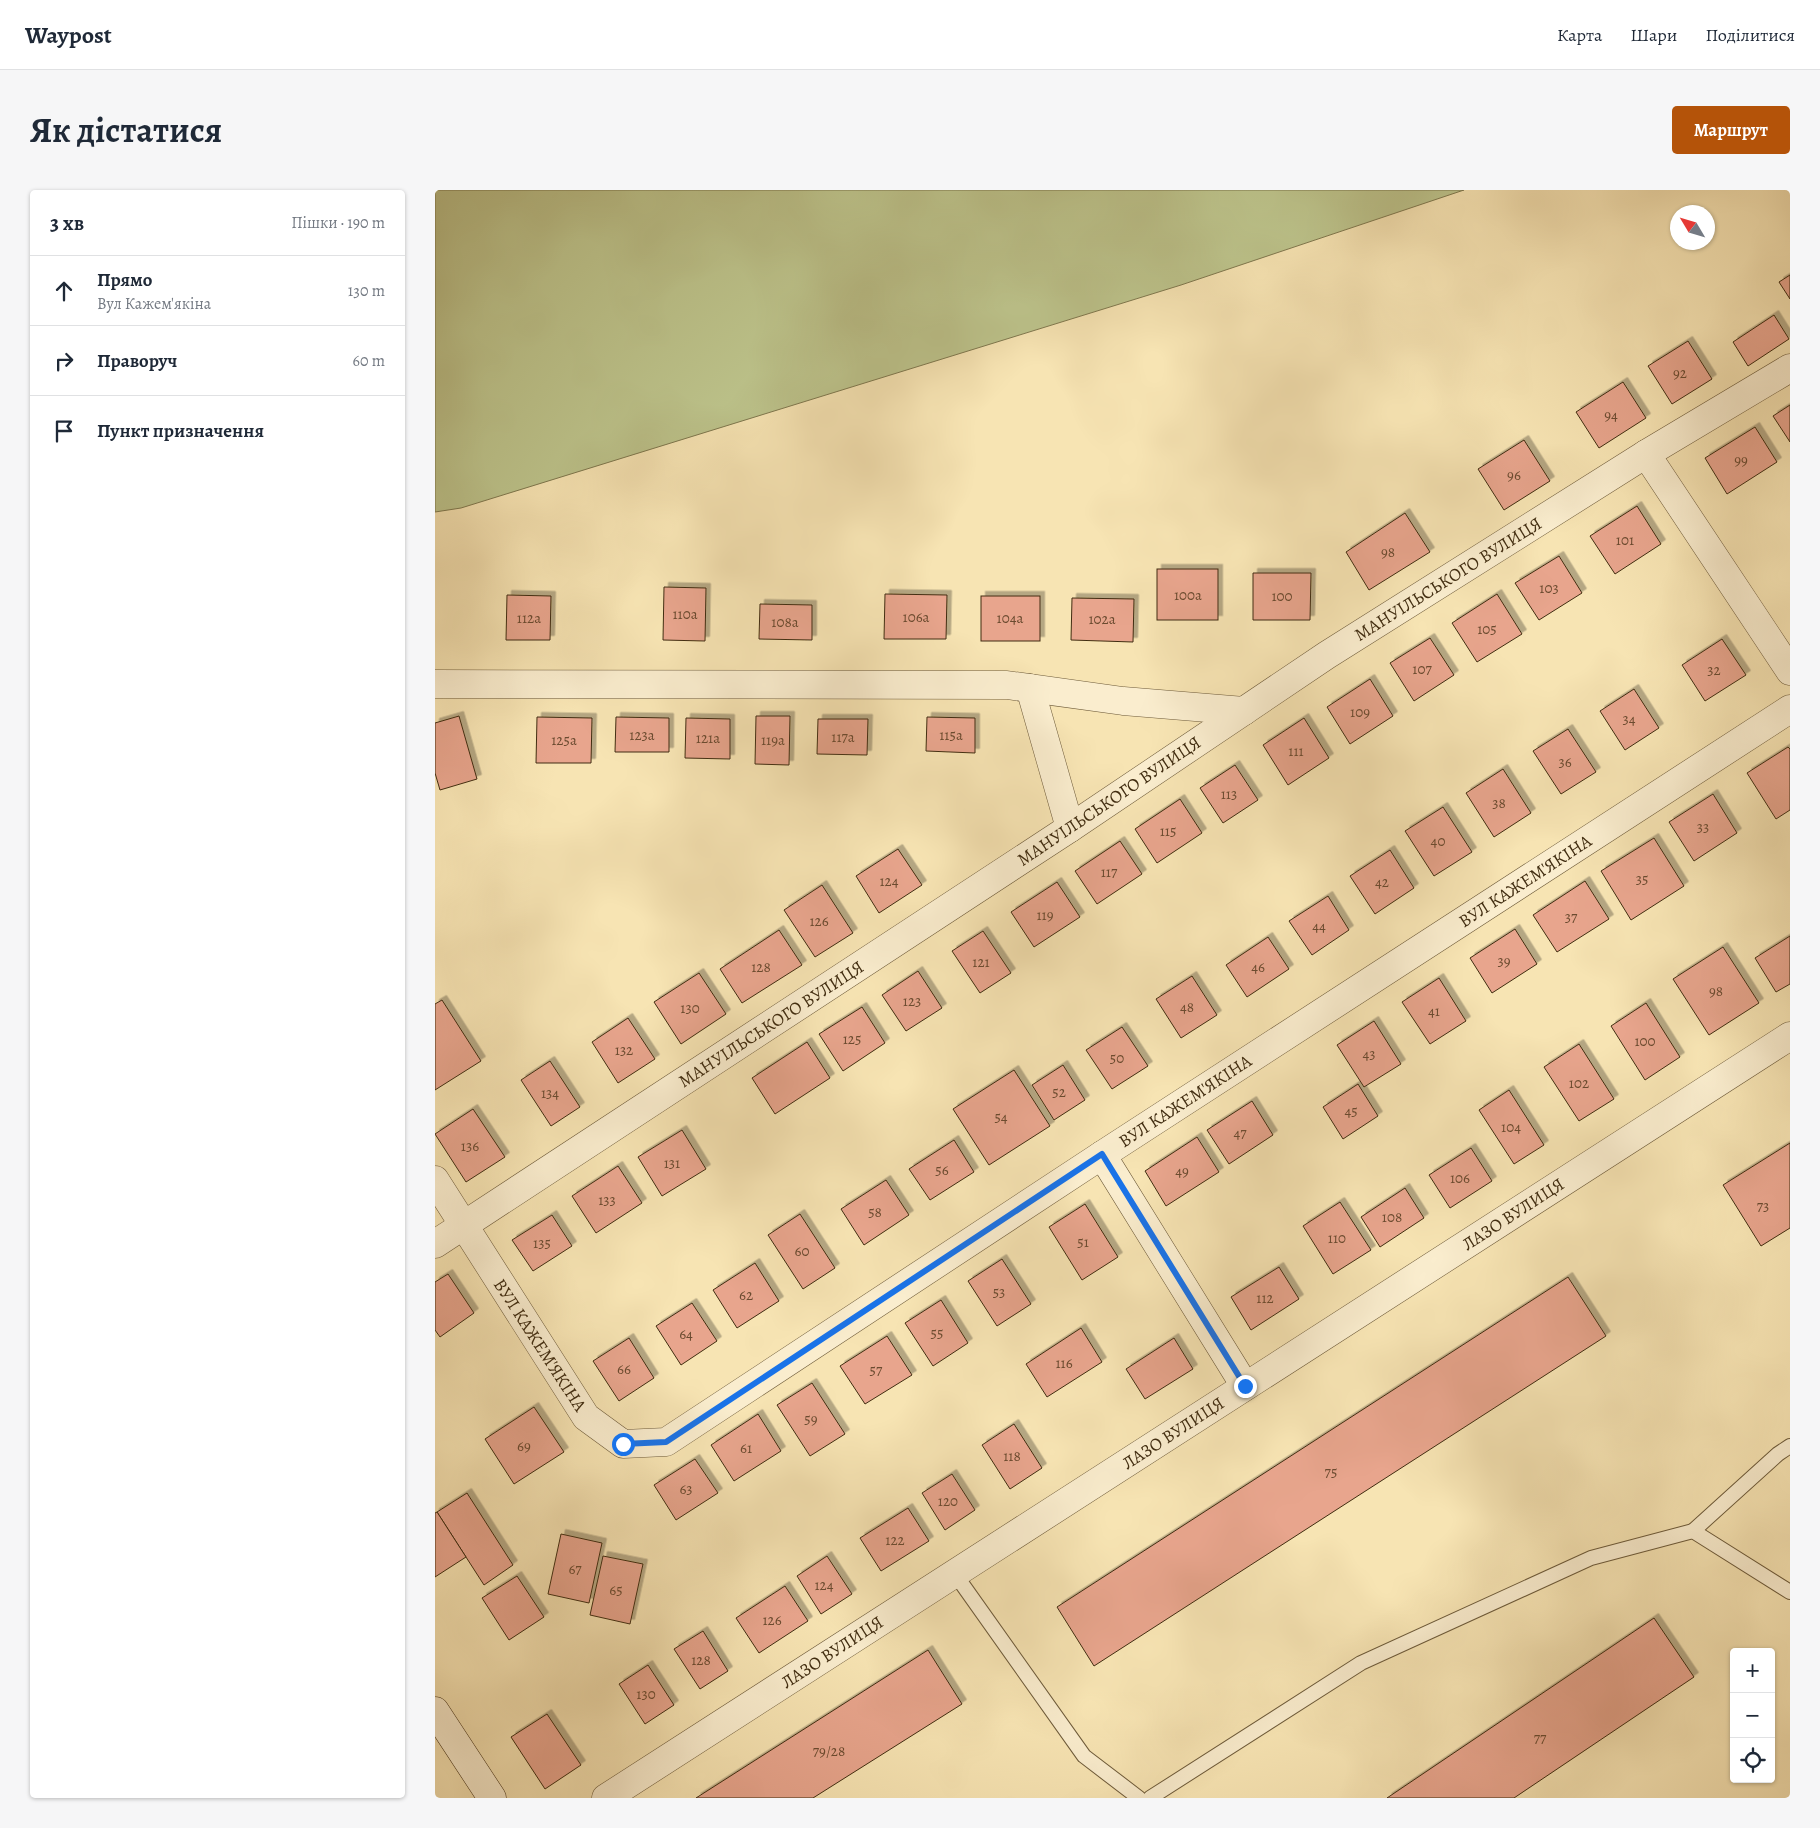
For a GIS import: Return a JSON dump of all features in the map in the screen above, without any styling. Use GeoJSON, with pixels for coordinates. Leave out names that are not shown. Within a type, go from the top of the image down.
{"type":"FeatureCollection","features":[{"type":"Feature","properties":{"kind":"street","name":"МАНУІЛЬСЬКОГО ВУЛИЦЯ"},"geometry":{"type":"LineString","coordinates":[[435,1244],[1070,828],[1335,650],[1646,454],[1790,368]]}},
{"type":"Feature","properties":{"kind":"street"},"geometry":{"type":"LineString","coordinates":[[1646,454],[1790,672]]}},
{"type":"Feature","properties":{"kind":"street"},"geometry":{"type":"LineString","coordinates":[[435,684],[1007,685],[1123,702],[1244,711]]}},
{"type":"Feature","properties":{"kind":"street"},"geometry":{"type":"LineString","coordinates":[[1030,688],[1070,828]]}},
{"type":"Feature","properties":{"kind":"street","name":"ВУЛ КАЖЕМ'ЯКІНА"},"geometry":{"type":"LineString","coordinates":[[435,1180],[586,1417],[623,1444],[666,1442],[1102,1154],[1790,709]]}},
{"type":"Feature","properties":{"kind":"street","name":"ЛАЗО ВУЛИЦЯ"},"geometry":{"type":"LineString","coordinates":[[606,1798],[1790,1036]]}},
{"type":"Feature","properties":{"kind":"street"},"geometry":{"type":"LineString","coordinates":[[1102,1154],[1245,1386]]}},
{"type":"Feature","properties":{"kind":"street"},"geometry":{"type":"LineString","coordinates":[[435,1711],[492,1798]]}},
{"type":"Feature","properties":{"kind":"lane"},"geometry":{"type":"LineString","coordinates":[[1151,1798],[1361,1663],[1591,1558],[1693,1531],[1790,1446]]}},
{"type":"Feature","properties":{"kind":"lane"},"geometry":{"type":"LineString","coordinates":[[1693,1531],[1790,1592]]}},
{"type":"Feature","properties":{"kind":"lane"},"geometry":{"type":"LineString","coordinates":[[955,1574],[1084,1756],[1139,1798]]}},
{"type":"Feature","properties":{"kind":"green space"},"geometry":{"type":"Polygon","coordinates":[[[435,190],[1464,190],[1181,285],[461,508],[435,512],[435,190]]]}},
{"type":"Feature","properties":{"kind":"building"},"geometry":{"type":"Polygon","coordinates":[[[1790,275],[1790,299],[1779,282],[1790,275]]]}},
{"type":"Feature","properties":{"kind":"building"},"geometry":{"type":"Polygon","coordinates":[[[1774,315],[1789,339],[1748,366],[1733,342],[1774,315]]]}},
{"type":"Feature","properties":{"kind":"building"},"geometry":{"type":"Polygon","coordinates":[[[1688,341],[1712,379],[1672,404],[1648,366],[1688,341]]]}},
{"type":"Feature","properties":{"kind":"building"},"geometry":{"type":"Polygon","coordinates":[[[1623,382],[1646,418],[1599,448],[1576,412],[1623,382]]]}},
{"type":"Feature","properties":{"kind":"building"},"geometry":{"type":"Polygon","coordinates":[[[1790,405],[1790,442],[1773,416],[1790,405]]]}},
{"type":"Feature","properties":{"kind":"building"},"geometry":{"type":"Polygon","coordinates":[[[1755,427],[1777,462],[1727,494],[1705,458],[1755,427]]]}},
{"type":"Feature","properties":{"kind":"building"},"geometry":{"type":"Polygon","coordinates":[[[1524,440],[1550,481],[1504,510],[1478,469],[1524,440]]]}},
{"type":"Feature","properties":{"kind":"building"},"geometry":{"type":"Polygon","coordinates":[[[1637,506],[1661,544],[1615,574],[1590,536],[1637,506]]]}},
{"type":"Feature","properties":{"kind":"building"},"geometry":{"type":"Polygon","coordinates":[[[1405,513],[1430,552],[1369,590],[1346,552],[1405,513]]]}},
{"type":"Feature","properties":{"kind":"building"},"geometry":{"type":"Polygon","coordinates":[[[1559,556],[1582,593],[1539,620],[1515,583],[1559,556]]]}},
{"type":"Feature","properties":{"kind":"building"},"geometry":{"type":"Polygon","coordinates":[[[1157,569],[1218,569],[1218,620],[1157,620],[1157,569]]]}},
{"type":"Feature","properties":{"kind":"building"},"geometry":{"type":"Polygon","coordinates":[[[1253,573],[1311,573],[1310,620],[1253,620],[1253,573]]]}},
{"type":"Feature","properties":{"kind":"building"},"geometry":{"type":"Polygon","coordinates":[[[664,587],[706,588],[705,641],[663,640],[664,587]]]}},
{"type":"Feature","properties":{"kind":"building"},"geometry":{"type":"Polygon","coordinates":[[[885,594],[947,595],[946,639],[884,639],[885,594]]]}},
{"type":"Feature","properties":{"kind":"building"},"geometry":{"type":"Polygon","coordinates":[[[1497,594],[1522,634],[1477,662],[1452,623],[1497,594]]]}},
{"type":"Feature","properties":{"kind":"building"},"geometry":{"type":"Polygon","coordinates":[[[507,595],[551,596],[550,640],[506,640],[507,595]]]}},
{"type":"Feature","properties":{"kind":"building"},"geometry":{"type":"Polygon","coordinates":[[[981,596],[1040,596],[1040,641],[981,641],[981,596]]]}},
{"type":"Feature","properties":{"kind":"building"},"geometry":{"type":"Polygon","coordinates":[[[1072,598],[1134,599],[1133,642],[1071,640],[1072,598]]]}},
{"type":"Feature","properties":{"kind":"building"},"geometry":{"type":"Polygon","coordinates":[[[760,604],[812,605],[812,640],[759,639],[760,604]]]}},
{"type":"Feature","properties":{"kind":"building"},"geometry":{"type":"Polygon","coordinates":[[[1430,638],[1454,675],[1414,701],[1390,663],[1430,638]]]}},
{"type":"Feature","properties":{"kind":"building"},"geometry":{"type":"Polygon","coordinates":[[[1722,639],[1746,675],[1705,701],[1682,665],[1722,639]]]}},
{"type":"Feature","properties":{"kind":"building"},"geometry":{"type":"Polygon","coordinates":[[[1370,679],[1393,716],[1350,744],[1327,707],[1370,679]]]}},
{"type":"Feature","properties":{"kind":"building"},"geometry":{"type":"Polygon","coordinates":[[[1634,689],[1659,728],[1625,750],[1600,711],[1634,689]]]}},
{"type":"Feature","properties":{"kind":"building"},"geometry":{"type":"Polygon","coordinates":[[[459,716],[477,779],[440,790],[435,773],[435,723],[459,716]]]}},
{"type":"Feature","properties":{"kind":"building"},"geometry":{"type":"Polygon","coordinates":[[[756,716],[790,716],[789,765],[755,764],[756,716]]]}},
{"type":"Feature","properties":{"kind":"building"},"geometry":{"type":"Polygon","coordinates":[[[537,717],[592,718],[591,763],[536,763],[537,717]]]}},
{"type":"Feature","properties":{"kind":"building"},"geometry":{"type":"Polygon","coordinates":[[[616,717],[669,718],[669,752],[615,752],[616,717]]]}},
{"type":"Feature","properties":{"kind":"building"},"geometry":{"type":"Polygon","coordinates":[[[927,717],[975,718],[975,753],[926,751],[927,717]]]}},
{"type":"Feature","properties":{"kind":"building"},"geometry":{"type":"Polygon","coordinates":[[[686,718],[730,719],[730,759],[685,758],[686,718]]]}},
{"type":"Feature","properties":{"kind":"building"},"geometry":{"type":"Polygon","coordinates":[[[1304,718],[1329,758],[1288,785],[1263,745],[1304,718]]]}},
{"type":"Feature","properties":{"kind":"building"},"geometry":{"type":"Polygon","coordinates":[[[818,719],[868,719],[867,755],[817,754],[818,719]]]}},
{"type":"Feature","properties":{"kind":"building"},"geometry":{"type":"Polygon","coordinates":[[[1568,729],[1596,772],[1561,794],[1533,751],[1568,729]]]}},
{"type":"Feature","properties":{"kind":"building"},"geometry":{"type":"Polygon","coordinates":[[[1788,747],[1790,749],[1790,810],[1776,819],[1747,773],[1788,747]]]}},
{"type":"Feature","properties":{"kind":"building"},"geometry":{"type":"Polygon","coordinates":[[[1235,765],[1258,800],[1223,823],[1200,788],[1235,765]]]}},
{"type":"Feature","properties":{"kind":"building"},"geometry":{"type":"Polygon","coordinates":[[[1503,769],[1531,813],[1494,837],[1466,793],[1503,769]]]}},
{"type":"Feature","properties":{"kind":"building"},"geometry":{"type":"Polygon","coordinates":[[[1713,794],[1737,833],[1694,861],[1669,822],[1713,794]]]}},
{"type":"Feature","properties":{"kind":"building"},"geometry":{"type":"Polygon","coordinates":[[[1180,799],[1202,833],[1157,863],[1135,829],[1180,799]]]}},
{"type":"Feature","properties":{"kind":"building"},"geometry":{"type":"Polygon","coordinates":[[[1443,807],[1472,852],[1434,876],[1405,831],[1443,807]]]}},
{"type":"Feature","properties":{"kind":"building"},"geometry":{"type":"Polygon","coordinates":[[[1654,838],[1684,886],[1631,920],[1601,871],[1654,838]]]}},
{"type":"Feature","properties":{"kind":"building"},"geometry":{"type":"Polygon","coordinates":[[[1120,841],[1142,874],[1097,904],[1075,871],[1120,841]]]}},
{"type":"Feature","properties":{"kind":"building"},"geometry":{"type":"Polygon","coordinates":[[[898,849],[922,885],[879,913],[856,876],[898,849]]]}},
{"type":"Feature","properties":{"kind":"building"},"geometry":{"type":"Polygon","coordinates":[[[1390,850],[1414,888],[1375,914],[1350,876],[1390,850]]]}},
{"type":"Feature","properties":{"kind":"building"},"geometry":{"type":"Polygon","coordinates":[[[1585,881],[1609,919],[1557,952],[1533,915],[1585,881]]]}},
{"type":"Feature","properties":{"kind":"building"},"geometry":{"type":"Polygon","coordinates":[[[1057,882],[1080,917],[1034,947],[1011,912],[1057,882]]]}},
{"type":"Feature","properties":{"kind":"building"},"geometry":{"type":"Polygon","coordinates":[[[822,885],[853,933],[815,957],[784,910],[822,885]]]}},
{"type":"Feature","properties":{"kind":"building"},"geometry":{"type":"Polygon","coordinates":[[[1328,896],[1349,930],[1312,955],[1289,921],[1328,896]]]}},
{"type":"Feature","properties":{"kind":"building"},"geometry":{"type":"Polygon","coordinates":[[[1515,929],[1537,964],[1492,993],[1470,958],[1515,929]]]}},
{"type":"Feature","properties":{"kind":"building"},"geometry":{"type":"Polygon","coordinates":[[[779,930],[802,965],[742,1003],[720,969],[779,930]]]}},
{"type":"Feature","properties":{"kind":"building"},"geometry":{"type":"Polygon","coordinates":[[[983,931],[1011,973],[980,993],[952,951],[983,931]]]}},
{"type":"Feature","properties":{"kind":"building"},"geometry":{"type":"Polygon","coordinates":[[[1790,936],[1790,984],[1776,992],[1755,958],[1790,936]]]}},
{"type":"Feature","properties":{"kind":"building"},"geometry":{"type":"Polygon","coordinates":[[[1268,937],[1289,969],[1247,997],[1226,965],[1268,937]]]}},
{"type":"Feature","properties":{"kind":"building"},"geometry":{"type":"Polygon","coordinates":[[[1723,947],[1759,1003],[1709,1035],[1673,979],[1723,947]]]}},
{"type":"Feature","properties":{"kind":"building"},"geometry":{"type":"Polygon","coordinates":[[[918,971],[942,1008],[906,1031],[882,995],[918,971]]]}},
{"type":"Feature","properties":{"kind":"building"},"geometry":{"type":"Polygon","coordinates":[[[699,973],[726,1014],[681,1044],[654,1002],[699,973]]]}},
{"type":"Feature","properties":{"kind":"building"},"geometry":{"type":"Polygon","coordinates":[[[1192,976],[1217,1015],[1181,1038],[1156,999],[1192,976]]]}},
{"type":"Feature","properties":{"kind":"building"},"geometry":{"type":"Polygon","coordinates":[[[1439,978],[1466,1021],[1430,1044],[1402,1002],[1439,978]]]}},
{"type":"Feature","properties":{"kind":"building"},"geometry":{"type":"Polygon","coordinates":[[[442,1000],[481,1061],[435,1090],[435,1004],[442,1000]]]}},
{"type":"Feature","properties":{"kind":"building"},"geometry":{"type":"Polygon","coordinates":[[[1646,1003],[1680,1057],[1645,1080],[1611,1026],[1646,1003]]]}},
{"type":"Feature","properties":{"kind":"building"},"geometry":{"type":"Polygon","coordinates":[[[862,1007],[885,1043],[843,1071],[819,1034],[862,1007]]]}},
{"type":"Feature","properties":{"kind":"building"},"geometry":{"type":"Polygon","coordinates":[[[628,1018],[655,1059],[618,1083],[592,1042],[628,1018]]]}},
{"type":"Feature","properties":{"kind":"building"},"geometry":{"type":"Polygon","coordinates":[[[1374,1021],[1401,1064],[1364,1087],[1337,1045],[1374,1021]]]}},
{"type":"Feature","properties":{"kind":"building"},"geometry":{"type":"Polygon","coordinates":[[[1122,1027],[1148,1066],[1112,1089],[1086,1050],[1122,1027]]]}},
{"type":"Feature","properties":{"kind":"building"},"geometry":{"type":"Polygon","coordinates":[[[807,1042],[830,1078],[775,1114],[752,1078],[807,1042]]]}},
{"type":"Feature","properties":{"kind":"building"},"geometry":{"type":"Polygon","coordinates":[[[1579,1044],[1614,1099],[1579,1121],[1544,1067],[1579,1044]]]}},
{"type":"Feature","properties":{"kind":"building"},"geometry":{"type":"Polygon","coordinates":[[[550,1061],[580,1107],[551,1126],[521,1080],[550,1061]]]}},
{"type":"Feature","properties":{"kind":"building"},"geometry":{"type":"Polygon","coordinates":[[[1063,1065],[1085,1100],[1054,1120],[1032,1085],[1063,1065]]]}},
{"type":"Feature","properties":{"kind":"building"},"geometry":{"type":"Polygon","coordinates":[[[1014,1070],[1050,1126],[989,1165],[953,1109],[1014,1070]]]}},
{"type":"Feature","properties":{"kind":"building"},"geometry":{"type":"Polygon","coordinates":[[[1358,1084],[1378,1116],[1343,1139],[1323,1107],[1358,1084]]]}},
{"type":"Feature","properties":{"kind":"building"},"geometry":{"type":"Polygon","coordinates":[[[1509,1090],[1544,1145],[1514,1164],[1479,1110],[1509,1090]]]}},
{"type":"Feature","properties":{"kind":"building"},"geometry":{"type":"Polygon","coordinates":[[[1252,1101],[1273,1135],[1229,1164],[1207,1130],[1252,1101]]]}},
{"type":"Feature","properties":{"kind":"building"},"geometry":{"type":"Polygon","coordinates":[[[473,1109],[505,1157],[466,1182],[435,1134],[473,1109]]]}},
{"type":"Feature","properties":{"kind":"building"},"geometry":{"type":"Polygon","coordinates":[[[682,1130],[706,1169],[662,1196],[638,1157],[682,1130]]]}},
{"type":"Feature","properties":{"kind":"building"},"geometry":{"type":"Polygon","coordinates":[[[1197,1137],[1219,1172],[1166,1206],[1145,1171],[1197,1137]]]}},
{"type":"Feature","properties":{"kind":"building"},"geometry":{"type":"Polygon","coordinates":[[[954,1140],[974,1172],[930,1200],[909,1169],[954,1140]]]}},
{"type":"Feature","properties":{"kind":"building"},"geometry":{"type":"Polygon","coordinates":[[[1790,1143],[1790,1228],[1761,1246],[1723,1185],[1790,1143]]]}},
{"type":"Feature","properties":{"kind":"building"},"geometry":{"type":"Polygon","coordinates":[[[1471,1148],[1492,1181],[1450,1208],[1429,1175],[1471,1148]]]}},
{"type":"Feature","properties":{"kind":"building"},"geometry":{"type":"Polygon","coordinates":[[[618,1166],[642,1203],[596,1233],[572,1196],[618,1166]]]}},
{"type":"Feature","properties":{"kind":"building"},"geometry":{"type":"Polygon","coordinates":[[[886,1180],[909,1215],[864,1245],[841,1209],[886,1180]]]}},
{"type":"Feature","properties":{"kind":"building"},"geometry":{"type":"Polygon","coordinates":[[[1405,1188],[1424,1218],[1380,1247],[1361,1217],[1405,1188]]]}},
{"type":"Feature","properties":{"kind":"building"},"geometry":{"type":"Polygon","coordinates":[[[1340,1202],[1371,1250],[1333,1274],[1303,1226],[1340,1202]]]}},
{"type":"Feature","properties":{"kind":"building"},"geometry":{"type":"Polygon","coordinates":[[[1085,1204],[1118,1257],[1082,1280],[1049,1227],[1085,1204]]]}},
{"type":"Feature","properties":{"kind":"building"},"geometry":{"type":"Polygon","coordinates":[[[800,1214],[835,1268],[803,1289],[768,1235],[800,1214]]]}},
{"type":"Feature","properties":{"kind":"building"},"geometry":{"type":"Polygon","coordinates":[[[552,1215],[572,1246],[533,1271],[512,1240],[552,1215]]]}},
{"type":"Feature","properties":{"kind":"building"},"geometry":{"type":"Polygon","coordinates":[[[1002,1259],[1031,1304],[997,1326],[968,1281],[1002,1259]]]}},
{"type":"Feature","properties":{"kind":"building"},"geometry":{"type":"Polygon","coordinates":[[[755,1263],[779,1301],[737,1328],[713,1290],[755,1263]]]}},
{"type":"Feature","properties":{"kind":"building"},"geometry":{"type":"Polygon","coordinates":[[[1279,1267],[1299,1299],[1251,1330],[1231,1297],[1279,1267]]]}},
{"type":"Feature","properties":{"kind":"building"},"geometry":{"type":"Polygon","coordinates":[[[448,1274],[474,1313],[440,1337],[435,1330],[435,1282],[448,1274]]]}},
{"type":"Feature","properties":{"kind":"building"},"geometry":{"type":"Polygon","coordinates":[[[1568,1277],[1606,1336],[1094,1666],[1057,1607],[1568,1277]]]}},
{"type":"Feature","properties":{"kind":"building"},"geometry":{"type":"Polygon","coordinates":[[[941,1300],[968,1343],[933,1366],[905,1323],[941,1300]]]}},
{"type":"Feature","properties":{"kind":"building"},"geometry":{"type":"Polygon","coordinates":[[[692,1303],[717,1341],[681,1365],[656,1326],[692,1303]]]}},
{"type":"Feature","properties":{"kind":"building"},"geometry":{"type":"Polygon","coordinates":[[[1081,1328],[1102,1362],[1047,1397],[1026,1364],[1081,1328]]]}},
{"type":"Feature","properties":{"kind":"building"},"geometry":{"type":"Polygon","coordinates":[[[887,1336],[912,1375],[865,1404],[840,1366],[887,1336]]]}},
{"type":"Feature","properties":{"kind":"building"},"geometry":{"type":"Polygon","coordinates":[[[629,1338],[654,1378],[619,1401],[593,1361],[629,1338]]]}},
{"type":"Feature","properties":{"kind":"building"},"geometry":{"type":"Polygon","coordinates":[[[1174,1338],[1193,1369],[1145,1399],[1126,1369],[1174,1338]]]}},
{"type":"Feature","properties":{"kind":"building"},"geometry":{"type":"Polygon","coordinates":[[[812,1383],[845,1434],[810,1456],[777,1405],[812,1383]]]}},
{"type":"Feature","properties":{"kind":"building"},"geometry":{"type":"Polygon","coordinates":[[[534,1407],[564,1452],[514,1484],[485,1439],[534,1407]]]}},
{"type":"Feature","properties":{"kind":"building"},"geometry":{"type":"Polygon","coordinates":[[[758,1414],[781,1451],[734,1481],[711,1445],[758,1414]]]}},
{"type":"Feature","properties":{"kind":"building"},"geometry":{"type":"Polygon","coordinates":[[[1014,1424],[1042,1468],[1010,1489],[982,1445],[1014,1424]]]}},
{"type":"Feature","properties":{"kind":"building"},"geometry":{"type":"Polygon","coordinates":[[[695,1459],[718,1493],[676,1520],[654,1485],[695,1459]]]}},
{"type":"Feature","properties":{"kind":"building"},"geometry":{"type":"Polygon","coordinates":[[[952,1474],[975,1510],[945,1530],[922,1493],[952,1474]]]}},
{"type":"Feature","properties":{"kind":"building"},"geometry":{"type":"Polygon","coordinates":[[[467,1493],[513,1565],[484,1585],[437,1512],[467,1493]]]}},
{"type":"Feature","properties":{"kind":"building"},"geometry":{"type":"Polygon","coordinates":[[[908,1508],[929,1541],[881,1571],[860,1538],[908,1508]]]}},
{"type":"Feature","properties":{"kind":"building"},"geometry":{"type":"Polygon","coordinates":[[[437,1512],[466,1557],[435,1577],[435,1513],[437,1512]]]}},
{"type":"Feature","properties":{"kind":"building"},"geometry":{"type":"Polygon","coordinates":[[[561,1534],[602,1543],[589,1603],[548,1594],[561,1534]]]}},
{"type":"Feature","properties":{"kind":"building"},"geometry":{"type":"Polygon","coordinates":[[[603,1556],[643,1564],[630,1624],[590,1615],[603,1556]]]}},
{"type":"Feature","properties":{"kind":"building"},"geometry":{"type":"Polygon","coordinates":[[[827,1556],[852,1594],[821,1614],[797,1576],[827,1556]]]}},
{"type":"Feature","properties":{"kind":"building"},"geometry":{"type":"Polygon","coordinates":[[[517,1576],[544,1617],[509,1640],[482,1598],[517,1576]]]}},
{"type":"Feature","properties":{"kind":"building"},"geometry":{"type":"Polygon","coordinates":[[[785,1586],[808,1621],[759,1653],[736,1618],[785,1586]]]}},
{"type":"Feature","properties":{"kind":"building"},"geometry":{"type":"Polygon","coordinates":[[[1654,1618],[1694,1677],[1514,1798],[1387,1798],[1654,1618]]]}},
{"type":"Feature","properties":{"kind":"building"},"geometry":{"type":"Polygon","coordinates":[[[703,1631],[728,1671],[700,1689],[674,1649],[703,1631]]]}},
{"type":"Feature","properties":{"kind":"building"},"geometry":{"type":"Polygon","coordinates":[[[928,1650],[962,1704],[813,1798],[696,1798],[928,1650]]]}},
{"type":"Feature","properties":{"kind":"building"},"geometry":{"type":"Polygon","coordinates":[[[648,1665],[674,1705],[645,1724],[619,1684],[648,1665]]]}},
{"type":"Feature","properties":{"kind":"building"},"geometry":{"type":"Polygon","coordinates":[[[547,1714],[581,1765],[545,1789],[511,1737],[547,1714]]]}},
{"type":"Feature","properties":{"kind":"route"},"geometry":{"type":"LineString","coordinates":[[623,1444],[666,1442],[1102,1154],[1245,1386]]}}]}
